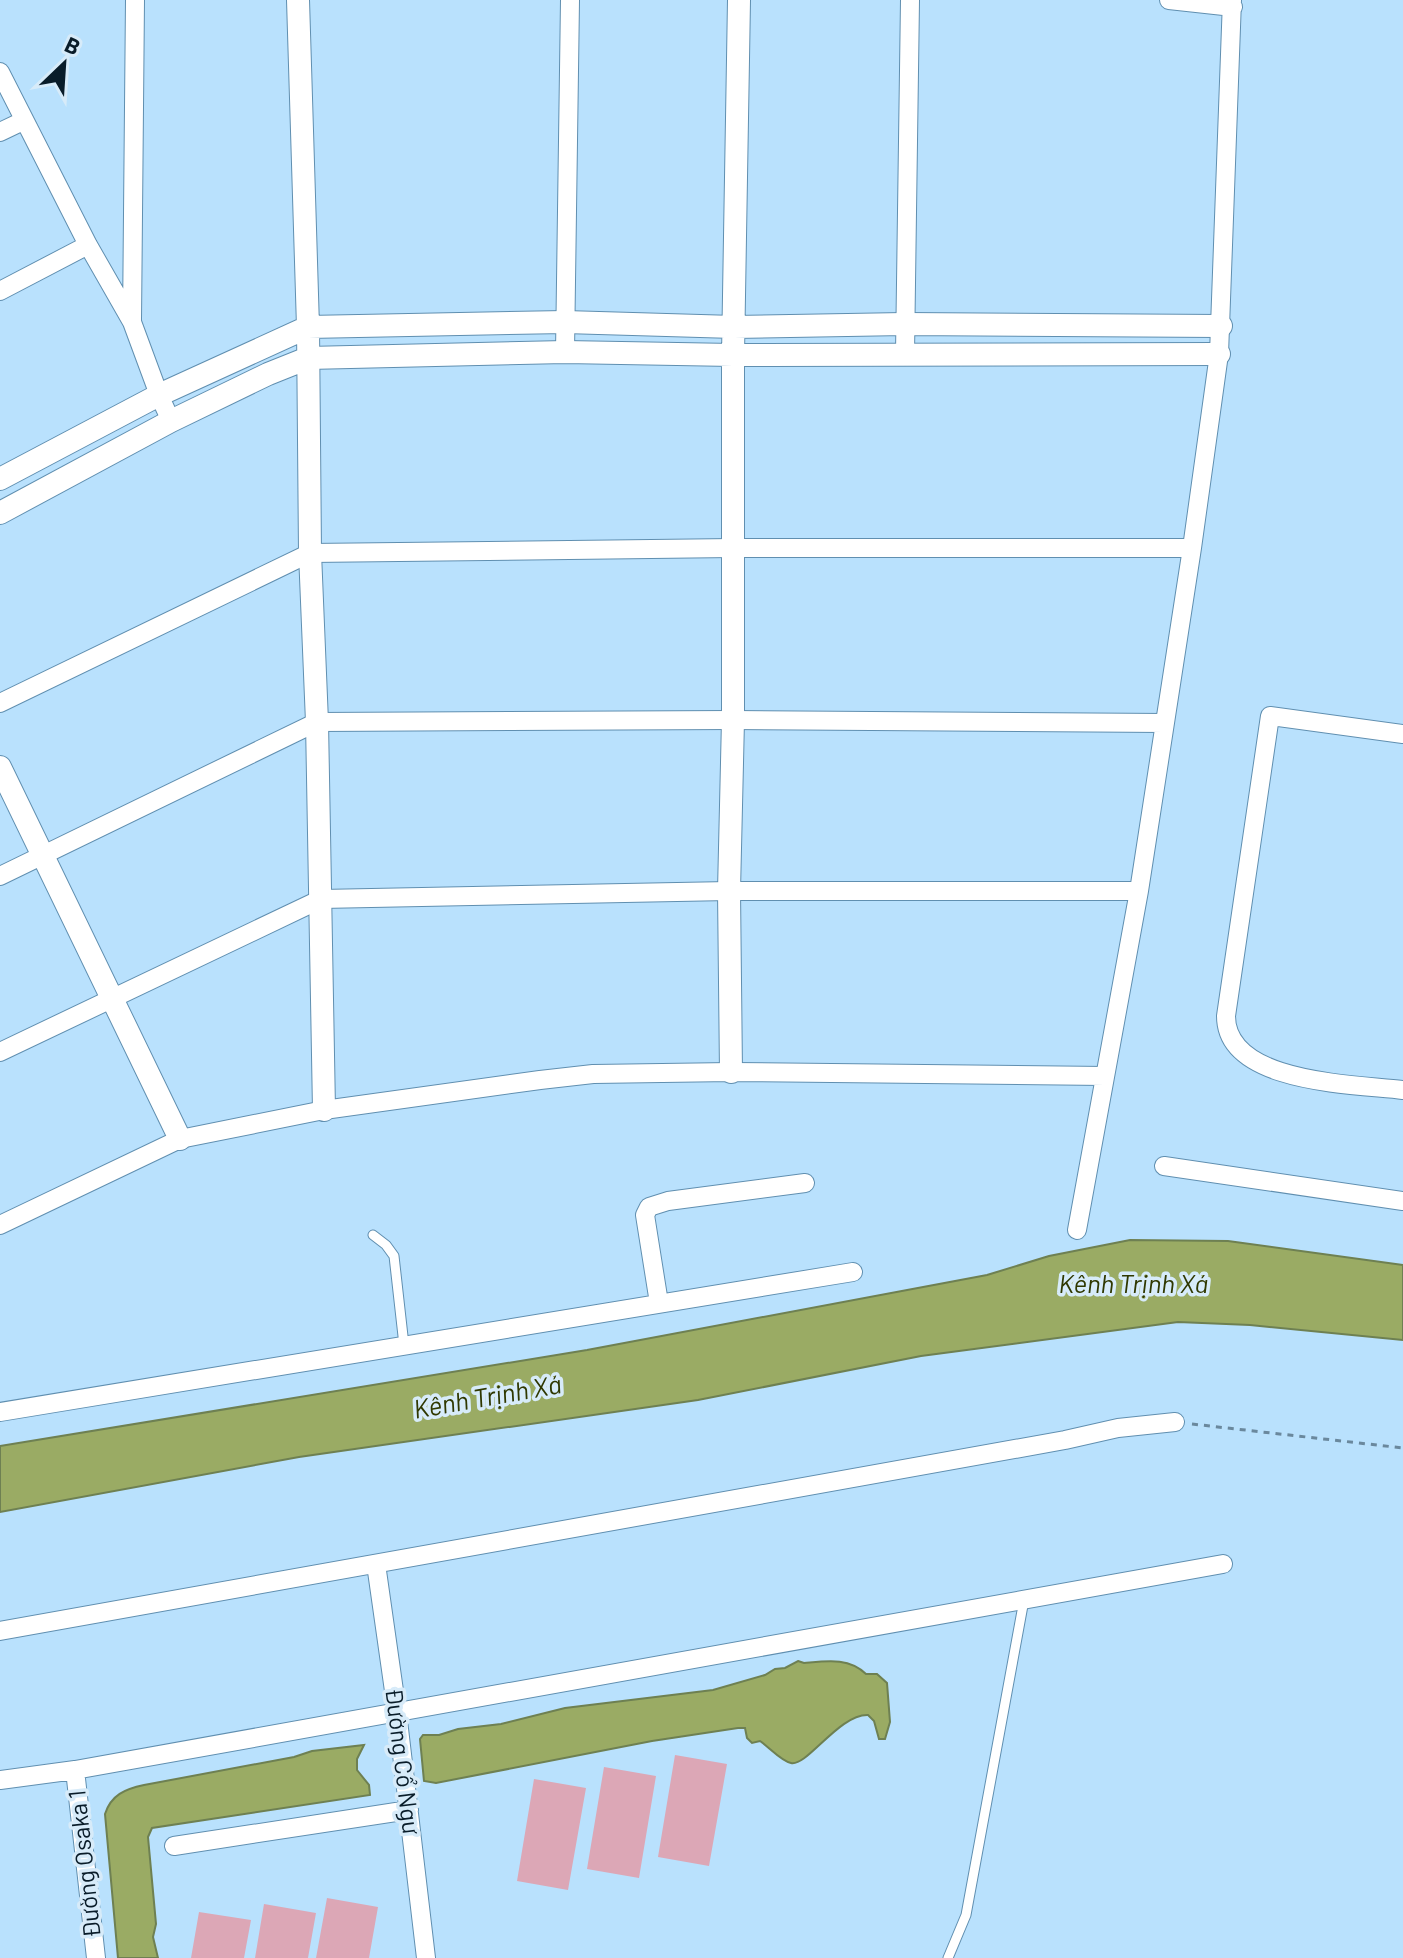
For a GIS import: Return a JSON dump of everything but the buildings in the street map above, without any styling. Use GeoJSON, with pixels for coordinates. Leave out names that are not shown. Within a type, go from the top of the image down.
{"type":"FeatureCollection","features":[{"type":"Feature","properties":{"kind":"street"},"geometry":{"type":"LineString","coordinates":[[132,322],[135,0]]}},
{"type":"Feature","properties":{"kind":"street"},"geometry":{"type":"LineString","coordinates":[[298,0],[324,1110]]}},
{"type":"Feature","properties":{"kind":"street"},"geometry":{"type":"LineString","coordinates":[[565,352],[570,0]]}},
{"type":"Feature","properties":{"kind":"street"},"geometry":{"type":"LineString","coordinates":[[731,1072],[729,891],[733,720],[733,355],[739,0]]}},
{"type":"Feature","properties":{"kind":"street"},"geometry":{"type":"LineString","coordinates":[[905,354],[910,0]]}},
{"type":"Feature","properties":{"kind":"street"},"geometry":{"type":"LineString","coordinates":[[1077,1230],[1139,891],[1219,354],[1233,3],[1169,0]]}},
{"type":"Feature","properties":{"kind":"street"},"geometry":{"type":"LineString","coordinates":[[0,72],[88,245],[132,322],[171,421]]}},
{"type":"Feature","properties":{"kind":"street"},"geometry":{"type":"LineString","coordinates":[[0,132],[23,121]]}},
{"type":"Feature","properties":{"kind":"street"},"geometry":{"type":"LineString","coordinates":[[0,291],[88,245]]}},
{"type":"Feature","properties":{"kind":"street"},"geometry":{"type":"LineString","coordinates":[[0,479],[159,395],[308,327],[565,322],[734,327],[904,324],[1221,326]]}},
{"type":"Feature","properties":{"kind":"street"},"geometry":{"type":"LineString","coordinates":[[0,513],[171,421],[308,358],[565,352],[733,355],[1219,354]]}},
{"type":"Feature","properties":{"kind":"street"},"geometry":{"type":"LineString","coordinates":[[0,703],[310,553],[733,548],[1192,548]]}},
{"type":"Feature","properties":{"kind":"street"},"geometry":{"type":"LineString","coordinates":[[1403,734],[1270,716],[1226,1022],[1229,1037],[1237,1049],[1274,1070],[1316,1079],[1403,1090]]}},
{"type":"Feature","properties":{"kind":"street"},"geometry":{"type":"LineString","coordinates":[[0,876],[317,722],[733,720],[1165,723]]}},
{"type":"Feature","properties":{"kind":"street"},"geometry":{"type":"LineString","coordinates":[[0,767],[180,1139]]}},
{"type":"Feature","properties":{"kind":"street"},"geometry":{"type":"LineString","coordinates":[[0,1052],[321,899],[729,891],[1139,891]]}},
{"type":"Feature","properties":{"kind":"street"},"geometry":{"type":"LineString","coordinates":[[0,1225],[180,1139],[324,1110],[593,1074],[731,1072],[1105,1076]]}},
{"type":"Feature","properties":{"kind":"street"},"geometry":{"type":"LineString","coordinates":[[1164,1166],[1403,1201]]}},
{"type":"Feature","properties":{"kind":"street"},"geometry":{"type":"LineString","coordinates":[[659,1303],[645,1215],[649,1207],[668,1201],[805,1183]]}},
{"type":"Feature","properties":{"kind":"street"},"geometry":{"type":"LineString","coordinates":[[0,1412],[853,1272]]}},
{"type":"Feature","properties":{"kind":"street"},"geometry":{"type":"LineString","coordinates":[[0,1631],[1118,1428],[1175,1422]]}},
{"type":"Feature","properties":{"kind":"street","name":"Đường Cổ Ngư"},"geometry":{"type":"LineString","coordinates":[[376,1564],[426,1958]]}},
{"type":"Feature","properties":{"kind":"street"},"geometry":{"type":"LineString","coordinates":[[0,1780],[75,1770],[1223,1564]]}},
{"type":"Feature","properties":{"kind":"street","name":"Đường Osaka 1"},"geometry":{"type":"LineString","coordinates":[[75,1770],[96,1958]]}},
{"type":"Feature","properties":{"kind":"street"},"geometry":{"type":"LineString","coordinates":[[174,1846],[409,1810]]}},
{"type":"Feature","properties":{"kind":"lane"},"geometry":{"type":"LineString","coordinates":[[373,1235],[394,1256],[404,1345]]}},
{"type":"Feature","properties":{"kind":"lane"},"geometry":{"type":"LineString","coordinates":[[948,1958],[966,1915],[1024,1600]]}},
{"type":"Feature","properties":{"kind":"path"},"geometry":{"type":"LineString","coordinates":[[1175,1422],[1403,1448]]}},
{"type":"Feature","properties":{"kind":"shaded area"},"geometry":{"type":"Polygon","coordinates":[[[675,1755],[727,1764],[709,1866],[658,1857],[675,1755]]]}},
{"type":"Feature","properties":{"kind":"shaded area"},"geometry":{"type":"Polygon","coordinates":[[[604,1767],[656,1776],[639,1878],[587,1869],[604,1767]]]}},
{"type":"Feature","properties":{"kind":"shaded area"},"geometry":{"type":"Polygon","coordinates":[[[534,1779],[586,1788],[568,1890],[517,1881],[534,1779]]]}},
{"type":"Feature","properties":{"kind":"shaded area"},"geometry":{"type":"Polygon","coordinates":[[[327,1898],[378,1907],[369,1958],[316,1958],[327,1898]]]}},
{"type":"Feature","properties":{"kind":"shaded area"},"geometry":{"type":"Polygon","coordinates":[[[264,1904],[316,1913],[308,1958],[255,1958],[264,1904]]]}},
{"type":"Feature","properties":{"kind":"shaded area"},"geometry":{"type":"Polygon","coordinates":[[[199,1912],[251,1920],[244,1958],[191,1958],[199,1912]]]}},
{"type":"Feature","properties":{"kind":"water","name":"Kênh Trịnh Xá"},"geometry":{"type":"Polygon","coordinates":[[[1130,1240],[1228,1241],[1403,1265],[1403,1340],[1250,1325],[1178,1322],[921,1356],[698,1400],[299,1457],[0,1512],[0,1446],[587,1350],[987,1275],[1049,1256],[1130,1240]]]}},
{"type":"Feature","properties":{"kind":"water"},"geometry":{"type":"Polygon","coordinates":[[[798,1661],[845,1663],[866,1674],[877,1674],[887,1683],[890,1722],[885,1739],[879,1739],[874,1721],[868,1715],[846,1723],[798,1762],[783,1760],[760,1741],[752,1743],[747,1738],[745,1728],[738,1728],[652,1741],[436,1783],[424,1781],[420,1739],[423,1735],[501,1724],[565,1708],[713,1690],[765,1675],[798,1661]]]}},
{"type":"Feature","properties":{"kind":"water"},"geometry":{"type":"Polygon","coordinates":[[[364,1745],[357,1759],[357,1770],[369,1785],[370,1795],[152,1828],[148,1837],[156,1924],[153,1937],[158,1958],[118,1958],[105,1814],[115,1798],[144,1785],[312,1751],[364,1745]]]}}]}
